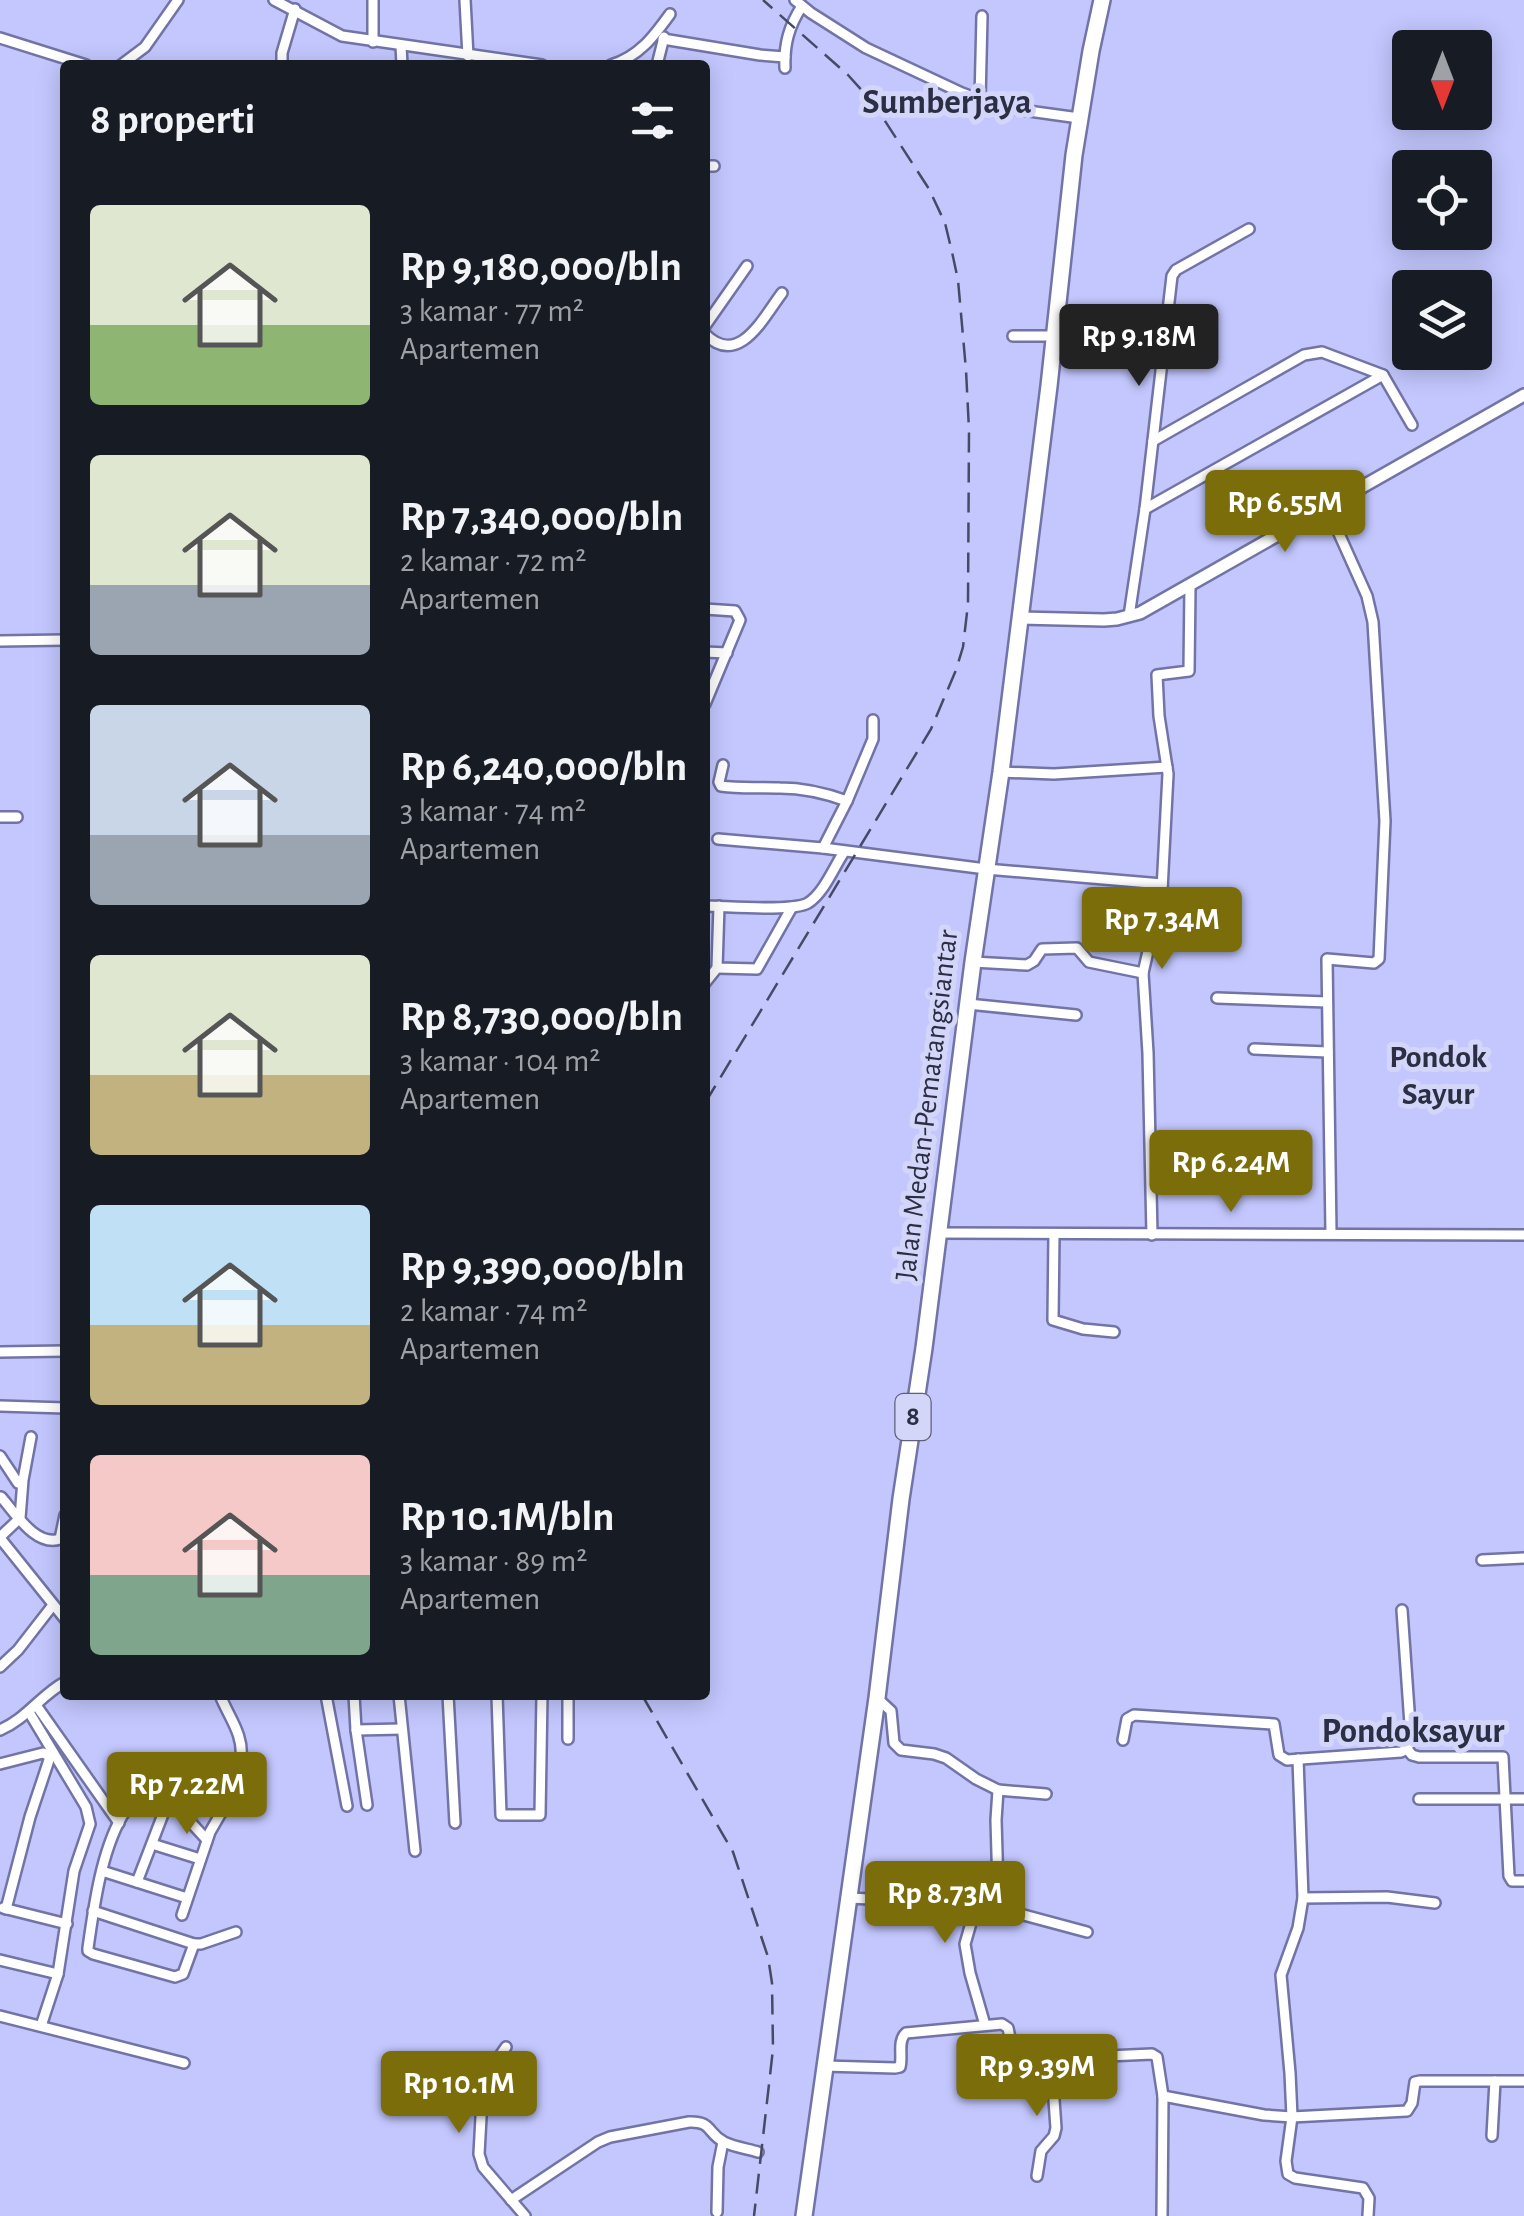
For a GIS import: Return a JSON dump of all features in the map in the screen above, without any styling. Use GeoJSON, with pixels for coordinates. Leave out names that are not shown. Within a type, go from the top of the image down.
{"type":"FeatureCollection","features":[{"type":"Feature","properties":{"kind":"highway","name":"Jalan Medan-Pematangsiantar"},"geometry":{"type":"LineString","coordinates":[[804,2216],[1001,772],[1080,118],[1102,0]]}},
{"type":"Feature","properties":{"kind":"main road"},"geometry":{"type":"LineString","coordinates":[[1020,618],[1104,620],[1140,613],[1524,395]]}},
{"type":"Feature","properties":{"kind":"street"},"geometry":{"type":"LineString","coordinates":[[128,60],[145,47],[178,0]]}},
{"type":"Feature","properties":{"kind":"street"},"geometry":{"type":"LineString","coordinates":[[274,0],[342,36],[501,60]]}},
{"type":"Feature","properties":{"kind":"street"},"geometry":{"type":"LineString","coordinates":[[373,0],[373,42]]}},
{"type":"Feature","properties":{"kind":"street"},"geometry":{"type":"LineString","coordinates":[[465,0],[468,56]]}},
{"type":"Feature","properties":{"kind":"street"},"geometry":{"type":"LineString","coordinates":[[658,60],[673,0]]}},
{"type":"Feature","properties":{"kind":"street"},"geometry":{"type":"LineString","coordinates":[[663,39],[785,62],[789,28],[799,3],[866,48],[980,100],[1000,107],[1080,118]]}},
{"type":"Feature","properties":{"kind":"street"},"geometry":{"type":"LineString","coordinates":[[282,60],[294,9]]}},
{"type":"Feature","properties":{"kind":"street"},"geometry":{"type":"LineString","coordinates":[[623,60],[643,47],[670,14]]}},
{"type":"Feature","properties":{"kind":"street"},"geometry":{"type":"LineString","coordinates":[[980,100],[982,16]]}},
{"type":"Feature","properties":{"kind":"street"},"geometry":{"type":"LineString","coordinates":[[0,38],[70,60]]}},
{"type":"Feature","properties":{"kind":"street"},"geometry":{"type":"LineString","coordinates":[[401,46],[402,60]]}},
{"type":"Feature","properties":{"kind":"street"},"geometry":{"type":"LineString","coordinates":[[1129,616],[1172,276],[1176,270],[1249,230]]}},
{"type":"Feature","properties":{"kind":"street"},"geometry":{"type":"LineString","coordinates":[[710,311],[748,266]]}},
{"type":"Feature","properties":{"kind":"street"},"geometry":{"type":"LineString","coordinates":[[710,338],[722,346],[738,345],[782,293]]}},
{"type":"Feature","properties":{"kind":"street"},"geometry":{"type":"LineString","coordinates":[[1013,336],[1054,336]]}},
{"type":"Feature","properties":{"kind":"street"},"geometry":{"type":"LineString","coordinates":[[1153,441],[1309,353],[1322,352],[1384,375],[1412,425]]}},
{"type":"Feature","properties":{"kind":"street"},"geometry":{"type":"LineString","coordinates":[[1145,510],[1384,375]]}},
{"type":"Feature","properties":{"kind":"street"},"geometry":{"type":"LineString","coordinates":[[1328,508],[1367,596],[1373,622],[1385,820],[1380,955],[1374,962],[1327,959],[1331,1233]]}},
{"type":"Feature","properties":{"kind":"street"},"geometry":{"type":"LineString","coordinates":[[1152,1235],[1142,972],[1162,884],[1168,767],[1157,675],[1189,671],[1190,586]]}},
{"type":"Feature","properties":{"kind":"street"},"geometry":{"type":"LineString","coordinates":[[710,609],[729,609],[740,620],[710,689]]}},
{"type":"Feature","properties":{"kind":"street"},"geometry":{"type":"LineString","coordinates":[[0,641],[60,640]]}},
{"type":"Feature","properties":{"kind":"street"},"geometry":{"type":"LineString","coordinates":[[710,652],[727,653]]}},
{"type":"Feature","properties":{"kind":"street"},"geometry":{"type":"LineString","coordinates":[[823,848],[873,738],[874,720]]}},
{"type":"Feature","properties":{"kind":"street"},"geometry":{"type":"LineString","coordinates":[[723,766],[721,786],[803,790],[847,801]]}},
{"type":"Feature","properties":{"kind":"street"},"geometry":{"type":"LineString","coordinates":[[1001,772],[1054,774],[1168,767]]}},
{"type":"Feature","properties":{"kind":"street"},"geometry":{"type":"LineString","coordinates":[[0,817],[17,817]]}},
{"type":"Feature","properties":{"kind":"street"},"geometry":{"type":"LineString","coordinates":[[718,838],[986,869],[1162,884]]}},
{"type":"Feature","properties":{"kind":"street"},"geometry":{"type":"LineString","coordinates":[[710,906],[792,907],[808,903],[844,852]]}},
{"type":"Feature","properties":{"kind":"street"},"geometry":{"type":"LineString","coordinates":[[710,977],[717,968],[719,906]]}},
{"type":"Feature","properties":{"kind":"street"},"geometry":{"type":"LineString","coordinates":[[717,968],[759,967],[792,907]]}},
{"type":"Feature","properties":{"kind":"street"},"geometry":{"type":"LineString","coordinates":[[973,962],[1027,965],[1042,949],[1072,948],[1080,950],[1089,962],[1142,972]]}},
{"type":"Feature","properties":{"kind":"street"},"geometry":{"type":"LineString","coordinates":[[1217,998],[1328,1002]]}},
{"type":"Feature","properties":{"kind":"street"},"geometry":{"type":"LineString","coordinates":[[968,1004],[1076,1015]]}},
{"type":"Feature","properties":{"kind":"street"},"geometry":{"type":"LineString","coordinates":[[1254,1048],[1328,1052]]}},
{"type":"Feature","properties":{"kind":"street"},"geometry":{"type":"LineString","coordinates":[[938,1233],[1524,1235]]}},
{"type":"Feature","properties":{"kind":"street"},"geometry":{"type":"LineString","coordinates":[[1054,1234],[1053,1320],[1114,1332]]}},
{"type":"Feature","properties":{"kind":"street"},"geometry":{"type":"LineString","coordinates":[[0,1352],[60,1351]]}},
{"type":"Feature","properties":{"kind":"street"},"geometry":{"type":"LineString","coordinates":[[0,1406],[60,1408]]}},
{"type":"Feature","properties":{"kind":"street"},"geometry":{"type":"LineString","coordinates":[[31,1437],[21,1482],[20,1518],[0,1538],[60,1614]]}},
{"type":"Feature","properties":{"kind":"street"},"geometry":{"type":"LineString","coordinates":[[0,1456],[21,1482]]}},
{"type":"Feature","properties":{"kind":"street"},"geometry":{"type":"LineString","coordinates":[[21,1482],[0,1498],[41,1539],[60,1539]]}},
{"type":"Feature","properties":{"kind":"street"},"geometry":{"type":"LineString","coordinates":[[1482,1560],[1524,1558]]}},
{"type":"Feature","properties":{"kind":"street"},"geometry":{"type":"LineString","coordinates":[[0,1666],[18,1650],[52,1605]]}},
{"type":"Feature","properties":{"kind":"street"},"geometry":{"type":"LineString","coordinates":[[1123,1740],[1127,1719],[1134,1715],[1270,1722],[1276,1726],[1279,1755],[1287,1760],[1401,1752],[1407,1749],[1410,1739],[1402,1610]]}},
{"type":"Feature","properties":{"kind":"street"},"geometry":{"type":"LineString","coordinates":[[0,1730],[19,1721],[60,1685]]}},
{"type":"Feature","properties":{"kind":"street"},"geometry":{"type":"LineString","coordinates":[[877,1698],[892,1711],[894,1743],[902,1750],[946,1758],[998,1790],[1046,1794]]}},
{"type":"Feature","properties":{"kind":"street"},"geometry":{"type":"LineString","coordinates":[[182,1914],[207,1840],[225,1806],[230,1770],[241,1760],[239,1732],[223,1700]]}},
{"type":"Feature","properties":{"kind":"street"},"geometry":{"type":"LineString","coordinates":[[327,1700],[347,1806]]}},
{"type":"Feature","properties":{"kind":"street"},"geometry":{"type":"LineString","coordinates":[[354,1700],[367,1805]]}},
{"type":"Feature","properties":{"kind":"street"},"geometry":{"type":"LineString","coordinates":[[400,1700],[415,1850]]}},
{"type":"Feature","properties":{"kind":"street"},"geometry":{"type":"LineString","coordinates":[[448,1700],[455,1823]]}},
{"type":"Feature","properties":{"kind":"street"},"geometry":{"type":"LineString","coordinates":[[497,1700],[501,1815],[540,1815],[542,1700]]}},
{"type":"Feature","properties":{"kind":"street"},"geometry":{"type":"LineString","coordinates":[[568,1700],[568,1739]]}},
{"type":"Feature","properties":{"kind":"street"},"geometry":{"type":"LineString","coordinates":[[32,1708],[51,1753],[90,1817],[74,1871],[58,1974],[41,2026]]}},
{"type":"Feature","properties":{"kind":"street"},"geometry":{"type":"LineString","coordinates":[[32,1708],[119,1823]]}},
{"type":"Feature","properties":{"kind":"street"},"geometry":{"type":"LineString","coordinates":[[356,1730],[402,1728]]}},
{"type":"Feature","properties":{"kind":"street"},"geometry":{"type":"LineString","coordinates":[[1407,1749],[1418,1757],[1503,1757],[1509,1876],[1512,1880],[1524,1880]]}},
{"type":"Feature","properties":{"kind":"street"},"geometry":{"type":"LineString","coordinates":[[0,1764],[51,1753]]}},
{"type":"Feature","properties":{"kind":"street"},"geometry":{"type":"LineString","coordinates":[[51,1753],[3,1909],[67,1924]]}},
{"type":"Feature","properties":{"kind":"street"},"geometry":{"type":"LineString","coordinates":[[1298,1759],[1303,1898],[1298,1928],[1281,1975],[1292,2116],[1286,2161],[1288,2174],[1295,2178],[1363,2188],[1369,2198],[1368,2216]]}},
{"type":"Feature","properties":{"kind":"street"},"geometry":{"type":"LineString","coordinates":[[194,1944],[183,1974],[176,1978],[88,1951],[102,1871],[119,1823],[152,1779],[158,1779],[207,1840]]}},
{"type":"Feature","properties":{"kind":"street"},"geometry":{"type":"LineString","coordinates":[[998,1790],[998,1887],[990,1904],[1087,1932]]}},
{"type":"Feature","properties":{"kind":"street"},"geometry":{"type":"LineString","coordinates":[[138,1882],[170,1796]]}},
{"type":"Feature","properties":{"kind":"street"},"geometry":{"type":"LineString","coordinates":[[1420,1799],[1524,1799]]}},
{"type":"Feature","properties":{"kind":"street"},"geometry":{"type":"LineString","coordinates":[[152,1844],[200,1860]]}},
{"type":"Feature","properties":{"kind":"street"},"geometry":{"type":"LineString","coordinates":[[102,1871],[187,1898]]}},
{"type":"Feature","properties":{"kind":"street"},"geometry":{"type":"LineString","coordinates":[[985,2025],[964,1944],[976,1904],[979,1899],[990,1897]]}},
{"type":"Feature","properties":{"kind":"street"},"geometry":{"type":"LineString","coordinates":[[848,1898],[976,1904]]}},
{"type":"Feature","properties":{"kind":"street"},"geometry":{"type":"LineString","coordinates":[[1303,1898],[1387,1898],[1435,1903]]}},
{"type":"Feature","properties":{"kind":"street"},"geometry":{"type":"LineString","coordinates":[[93,1911],[194,1944],[236,1932]]}},
{"type":"Feature","properties":{"kind":"street"},"geometry":{"type":"LineString","coordinates":[[0,1960],[58,1974]]}},
{"type":"Feature","properties":{"kind":"street"},"geometry":{"type":"LineString","coordinates":[[0,2016],[184,2063]]}},
{"type":"Feature","properties":{"kind":"street"},"geometry":{"type":"LineString","coordinates":[[824,2066],[896,2068],[900,2066],[901,2040],[906,2033],[985,2025],[1007,2025],[1014,2058],[1020,2060],[1152,2054],[1157,2057],[1163,2096],[1162,2216]]}},
{"type":"Feature","properties":{"kind":"street"},"geometry":{"type":"LineString","coordinates":[[506,2047],[483,2080],[479,2154],[483,2166],[525,2216]]}},
{"type":"Feature","properties":{"kind":"street"},"geometry":{"type":"LineString","coordinates":[[1037,2176],[1041,2151],[1056,2128],[1051,2058]]}},
{"type":"Feature","properties":{"kind":"street"},"geometry":{"type":"LineString","coordinates":[[1492,2136],[1495,2081]]}},
{"type":"Feature","properties":{"kind":"street"},"geometry":{"type":"LineString","coordinates":[[1163,2096],[1264,2115],[1408,2112],[1415,2082],[1524,2082]]}},
{"type":"Feature","properties":{"kind":"street"},"geometry":{"type":"LineString","coordinates":[[511,2200],[610,2137],[694,2121],[705,2124],[723,2142],[758,2152]]}},
{"type":"Feature","properties":{"kind":"street"},"geometry":{"type":"LineString","coordinates":[[718,2212],[718,2167],[723,2142]]}},
{"type":"Feature","properties":{"kind":"railway"},"geometry":{"type":"LineString","coordinates":[[710,1095],[931,729],[963,647],[968,604],[966,370],[958,280],[945,223],[929,189],[874,104],[848,75],[763,0]]}},
{"type":"Feature","properties":{"kind":"railway"},"geometry":{"type":"LineString","coordinates":[[645,1700],[733,1852],[768,1957],[773,2049],[754,2216]]}},
{"type":"Feature","properties":{"kind":"district","name":"Sumberjaya"},"geometry":{"type":"Point","coordinates":[947,102]}},
{"type":"Feature","properties":{"kind":"district","name":"Pondok Sayur"},"geometry":{"type":"Point","coordinates":[1438,1076]}},
{"type":"Feature","properties":{"kind":"district","name":"Pondoksayur"},"geometry":{"type":"Point","coordinates":[1413,1731]}}]}
